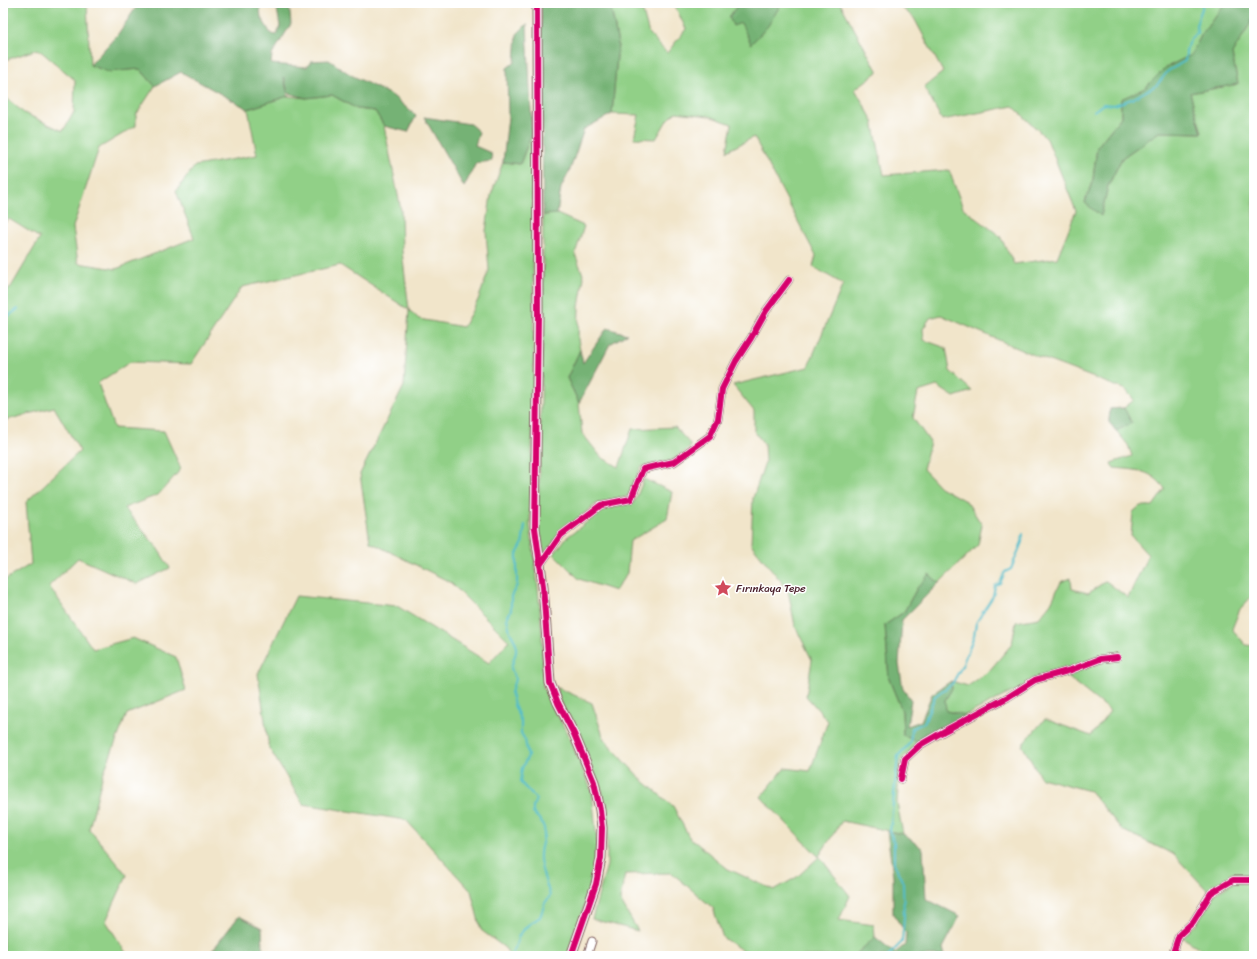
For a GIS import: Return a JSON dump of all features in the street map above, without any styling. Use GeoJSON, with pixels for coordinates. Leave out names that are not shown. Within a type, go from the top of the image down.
{"type":"FeatureCollection","features":[{"type":"Feature","properties":{"kind":"street"},"geometry":{"type":"LineString","coordinates":[[537,3],[538,315],[535,514],[536,540],[543,586],[551,687],[574,734],[594,782],[602,828],[602,858],[596,884],[571,956]]}},
{"type":"Feature","properties":{"kind":"street"},"geometry":{"type":"LineString","coordinates":[[540,565],[561,535],[601,506],[630,499],[643,469],[674,462],[710,436],[718,419],[722,389],[736,361],[766,311],[790,280]]}},
{"type":"Feature","properties":{"kind":"street"},"geometry":{"type":"LineString","coordinates":[[901,779],[905,759],[920,745],[946,730],[1008,697],[1035,680],[1071,670],[1100,659],[1116,657]]}},
{"type":"Feature","properties":{"kind":"street"},"geometry":{"type":"LineString","coordinates":[[1172,956],[1179,935],[1193,922],[1211,893],[1233,880],[1254,880]]}},
{"type":"Feature","properties":{"kind":"street"},"geometry":{"type":"LineString","coordinates":[[585,956],[588,953],[592,940]]}},
{"type":"Feature","properties":{"kind":"green space"},"geometry":{"type":"Polygon","coordinates":[[[3,3],[87,3],[90,65],[108,72],[140,69],[155,86],[136,115],[136,126],[99,148],[73,227],[78,263],[116,269],[194,238],[176,191],[195,166],[257,155],[248,109],[288,96],[306,98],[332,95],[357,109],[375,111],[384,126],[401,210],[402,251],[409,310],[340,265],[242,287],[191,364],[130,362],[98,383],[114,428],[164,431],[181,469],[158,495],[124,508],[156,546],[170,568],[137,584],[78,558],[49,586],[93,649],[133,638],[176,657],[186,690],[127,714],[103,774],[89,829],[127,875],[106,921],[128,956],[3,956],[3,581],[31,564],[26,502],[80,451],[54,407],[3,421],[3,292],[11,287],[40,238],[9,219],[3,224],[3,95],[24,113],[63,131],[74,112],[75,80],[38,49],[3,61],[3,3]]]}},
{"type":"Feature","properties":{"kind":"green space"},"geometry":{"type":"Polygon","coordinates":[[[139,3],[259,3],[261,17],[271,34],[277,35],[280,26],[276,3],[289,3],[291,24],[272,55],[271,64],[307,67],[311,61],[329,60],[351,75],[393,96],[416,116],[408,132],[384,126],[375,111],[357,109],[332,95],[306,98],[288,93],[284,77],[288,96],[248,109],[181,72],[155,86],[140,69],[108,72],[90,65],[118,34],[139,3]]]}},
{"type":"Feature","properties":{"kind":"green space"},"geometry":{"type":"Polygon","coordinates":[[[541,3],[610,3],[618,44],[612,114],[584,129],[570,170],[561,188],[557,214],[543,215],[541,3]]]}},
{"type":"Feature","properties":{"kind":"green space"},"geometry":{"type":"Polygon","coordinates":[[[610,3],[618,3],[643,12],[649,34],[667,53],[686,29],[675,6],[671,3],[840,3],[878,72],[855,89],[873,121],[884,175],[949,170],[963,208],[1000,236],[1014,264],[1057,258],[1076,211],[1047,139],[1013,106],[942,120],[924,87],[943,72],[914,18],[896,3],[1225,3],[1202,34],[1191,55],[1165,68],[1146,88],[1121,99],[1121,117],[1097,147],[1093,179],[1085,202],[1101,215],[1108,186],[1122,158],[1159,132],[1202,133],[1190,93],[1238,84],[1232,54],[1254,17],[1254,594],[1240,609],[1232,629],[1246,645],[1254,646],[1254,877],[1208,891],[1173,854],[1122,830],[1090,791],[1041,778],[1022,745],[1045,719],[1091,736],[1110,711],[1065,675],[1101,662],[1098,657],[1006,695],[966,715],[946,711],[945,700],[952,689],[951,681],[968,686],[989,671],[1012,644],[1016,622],[1039,618],[1051,603],[1061,582],[1071,578],[1072,589],[1088,593],[1106,581],[1128,598],[1148,555],[1131,536],[1133,512],[1140,506],[1153,506],[1165,489],[1160,482],[1148,474],[1136,470],[1113,468],[1111,463],[1132,456],[1128,445],[1109,422],[1110,409],[1124,408],[1134,400],[1126,390],[1031,354],[941,315],[930,318],[923,329],[924,340],[946,348],[950,371],[972,391],[954,397],[937,386],[918,392],[913,418],[930,442],[923,469],[940,487],[967,502],[982,525],[978,545],[939,583],[929,575],[917,588],[904,612],[885,625],[889,679],[902,711],[903,735],[919,743],[900,761],[897,803],[903,834],[842,821],[819,856],[850,896],[839,920],[874,925],[875,937],[854,956],[751,956],[723,938],[713,908],[672,873],[625,874],[620,900],[638,931],[592,919],[607,865],[607,831],[602,790],[560,702],[556,687],[592,703],[604,739],[641,779],[673,806],[689,837],[728,869],[774,890],[797,877],[819,857],[761,797],[785,768],[810,771],[828,721],[806,696],[812,660],[795,626],[788,590],[751,544],[753,498],[765,462],[764,444],[754,431],[754,411],[733,385],[808,367],[843,284],[813,267],[816,256],[754,137],[727,151],[732,124],[709,116],[676,112],[666,122],[656,139],[634,138],[639,115],[612,114],[618,44],[610,3]]]}},
{"type":"Feature","properties":{"kind":"green space"},"geometry":{"type":"Polygon","coordinates":[[[739,3],[781,4],[768,26],[751,44],[741,23],[733,26],[729,17],[739,3]]]}},
{"type":"Feature","properties":{"kind":"green space"},"geometry":{"type":"Polygon","coordinates":[[[1225,3],[1254,3],[1254,17],[1232,54],[1238,84],[1190,93],[1202,133],[1159,132],[1122,158],[1108,186],[1101,216],[1085,203],[1093,179],[1097,147],[1121,117],[1121,99],[1145,88],[1165,68],[1191,55],[1202,34],[1225,3]]]}},
{"type":"Feature","properties":{"kind":"green space"},"geometry":{"type":"Polygon","coordinates":[[[527,24],[532,133],[520,164],[503,162],[508,117],[507,68],[515,62],[517,34],[527,24]]]}},
{"type":"Feature","properties":{"kind":"green space"},"geometry":{"type":"Polygon","coordinates":[[[424,117],[470,124],[479,132],[475,146],[491,153],[492,161],[476,163],[464,187],[424,117]]]}},
{"type":"Feature","properties":{"kind":"green space"},"geometry":{"type":"Polygon","coordinates":[[[532,133],[534,380],[530,524],[542,633],[543,687],[568,735],[592,792],[597,842],[591,883],[581,918],[567,956],[510,956],[505,948],[481,930],[471,891],[406,820],[303,804],[269,748],[258,674],[296,596],[397,606],[489,663],[509,641],[450,582],[370,542],[360,474],[404,386],[409,310],[419,319],[463,327],[478,300],[489,270],[486,231],[491,195],[503,162],[520,164],[532,133]]]}},
{"type":"Feature","properties":{"kind":"green space"},"geometry":{"type":"Polygon","coordinates":[[[557,214],[584,226],[575,254],[584,277],[579,307],[578,339],[580,350],[567,378],[579,403],[582,433],[601,457],[619,467],[632,429],[675,427],[690,444],[690,448],[673,460],[641,467],[629,496],[596,504],[560,533],[542,559],[538,533],[543,310],[543,215],[557,214]]]}},
{"type":"Feature","properties":{"kind":"green space"},"geometry":{"type":"Polygon","coordinates":[[[607,328],[627,334],[610,344],[579,403],[567,378],[580,350],[583,363],[607,328]]]}},
{"type":"Feature","properties":{"kind":"green space"},"geometry":{"type":"Polygon","coordinates":[[[1124,408],[1132,423],[1116,431],[1109,422],[1110,409],[1124,408]]]}},
{"type":"Feature","properties":{"kind":"green space"},"geometry":{"type":"Polygon","coordinates":[[[644,479],[672,492],[667,519],[630,541],[627,573],[615,591],[579,579],[554,554],[566,538],[603,510],[635,501],[644,479]]]}},
{"type":"Feature","properties":{"kind":"green space"},"geometry":{"type":"Polygon","coordinates":[[[929,574],[939,583],[902,620],[899,664],[903,689],[911,700],[907,726],[921,721],[932,694],[951,681],[952,689],[945,700],[946,711],[966,715],[919,743],[903,735],[902,711],[889,679],[885,625],[904,612],[917,588],[929,574]]]}},
{"type":"Feature","properties":{"kind":"green space"},"geometry":{"type":"Polygon","coordinates":[[[887,831],[903,834],[923,849],[926,899],[960,916],[943,948],[945,956],[854,956],[875,937],[895,953],[905,945],[906,933],[893,914],[893,876],[887,831]]]}},
{"type":"Feature","properties":{"kind":"green space"},"geometry":{"type":"Polygon","coordinates":[[[1233,883],[1254,883],[1254,956],[1212,956],[1182,937],[1196,924],[1213,895],[1233,883]]]}},
{"type":"Feature","properties":{"kind":"green space"},"geometry":{"type":"Polygon","coordinates":[[[239,916],[262,928],[263,956],[208,956],[239,916]]]}},
{"type":"Feature","properties":{"kind":"waterway"},"geometry":{"type":"LineString","coordinates":[[1094,111],[1103,104],[1114,105],[1132,99],[1157,85],[1168,71],[1185,61],[1189,42],[1197,33],[1196,25],[1204,3]]}},
{"type":"Feature","properties":{"kind":"waterway"},"geometry":{"type":"LineString","coordinates":[[3,320],[18,309]]}},
{"type":"Feature","properties":{"kind":"waterway"},"geometry":{"type":"LineString","coordinates":[[511,956],[519,935],[528,925],[540,917],[545,903],[550,896],[540,859],[544,835],[543,825],[533,813],[533,807],[536,799],[520,782],[522,768],[528,756],[525,740],[521,733],[521,722],[511,693],[515,679],[511,668],[516,652],[516,643],[510,632],[507,618],[511,610],[511,596],[517,585],[517,554],[522,545],[525,525]]}},
{"type":"Feature","properties":{"kind":"waterway"},"geometry":{"type":"LineString","coordinates":[[888,956],[902,942],[904,917],[903,883],[894,863],[894,842],[890,832],[898,756],[910,743],[912,728],[924,723],[935,696],[952,684],[962,666],[974,636],[976,623],[993,596],[995,586],[1000,583],[1005,572],[1011,569],[1022,542],[1023,534]]}},
{"type":"Feature","properties":{"kind":"cycle path"},"geometry":{"type":"LineString","coordinates":[[537,3],[538,315],[535,528],[543,586],[550,683],[558,703],[574,734],[594,782],[602,828],[601,858],[596,884],[571,956]]}},
{"type":"Feature","properties":{"kind":"cycle path"},"geometry":{"type":"LineString","coordinates":[[540,565],[561,535],[601,505],[631,499],[643,469],[674,462],[710,436],[718,419],[722,389],[736,361],[766,311],[789,280]]}},
{"type":"Feature","properties":{"kind":"cycle path"},"geometry":{"type":"LineString","coordinates":[[901,779],[905,759],[920,745],[946,730],[1008,697],[1035,680],[1071,670],[1100,659],[1117,657]]}},
{"type":"Feature","properties":{"kind":"cycle path"},"geometry":{"type":"LineString","coordinates":[[1172,956],[1179,935],[1193,922],[1211,893],[1233,880],[1254,880]]}},
{"type":"Feature","properties":{"kind":"place","name":"Fırınkaya Tepe"},"geometry":{"type":"Point","coordinates":[723,588]}}]}
